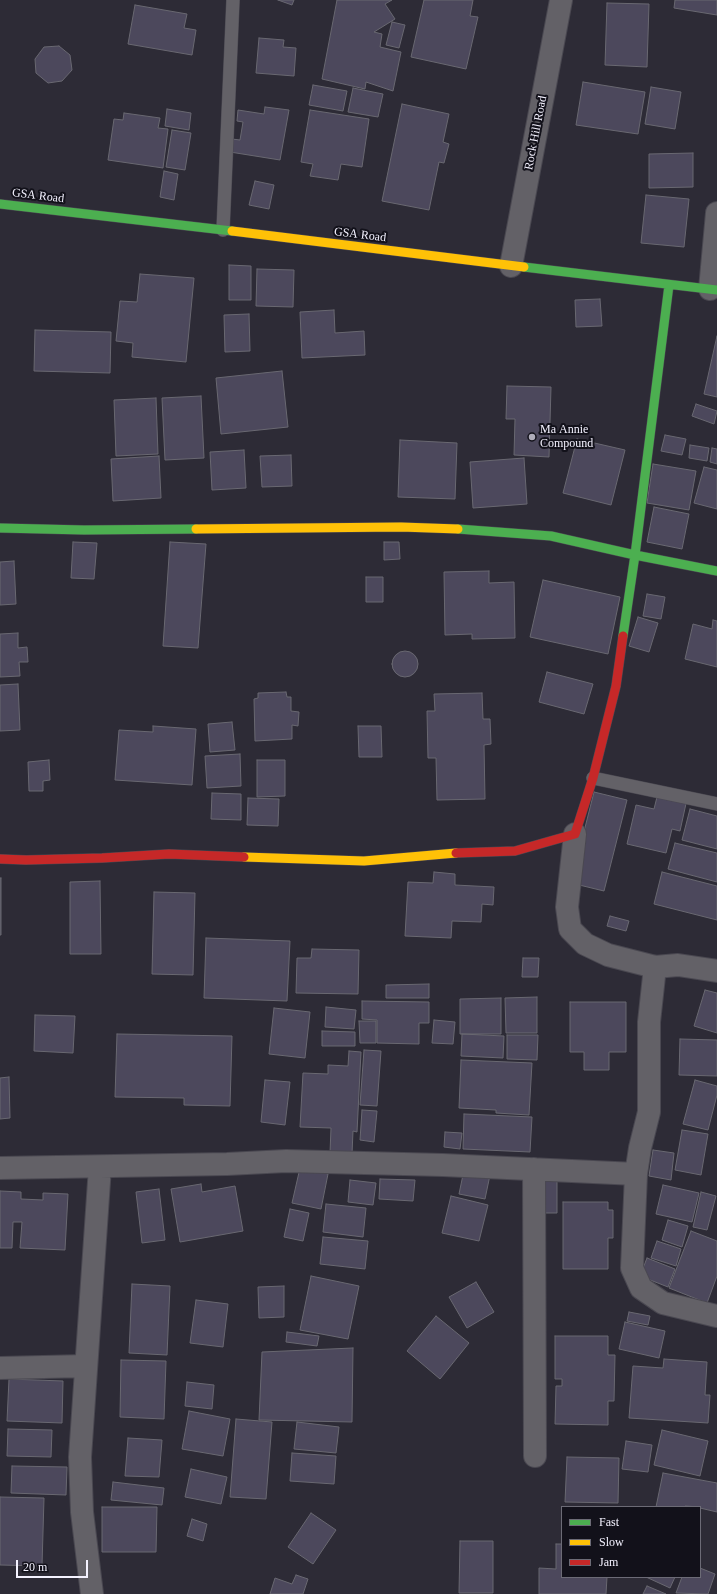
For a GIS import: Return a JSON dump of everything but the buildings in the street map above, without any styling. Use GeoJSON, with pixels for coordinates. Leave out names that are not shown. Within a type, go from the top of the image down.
{"type":"FeatureCollection","features":[{"type":"Feature","properties":{"kind":"street","name":"Rock Hill Road"},"geometry":{"type":"LineString","coordinates":[[511,266],[561,0]]}},
{"type":"Feature","properties":{"kind":"street","name":"GSA Road"},"geometry":{"type":"LineString","coordinates":[[0,204],[669,285],[713,289]]}},
{"type":"Feature","properties":{"kind":"street"},"geometry":{"type":"LineString","coordinates":[[713,289],[717,213]]}},
{"type":"Feature","properties":{"kind":"street"},"geometry":{"type":"LineString","coordinates":[[669,285],[635,555],[616,686],[593,778],[575,834],[567,907],[570,929],[585,944],[608,954],[654,967],[678,965],[717,971]]}},
{"type":"Feature","properties":{"kind":"street"},"geometry":{"type":"LineString","coordinates":[[0,528],[92,530],[401,527],[475,529],[551,536],[635,555],[717,571]]}},
{"type":"Feature","properties":{"kind":"street"},"geometry":{"type":"LineString","coordinates":[[0,859],[41,860],[169,854],[364,861],[464,852],[515,851],[575,834]]}},
{"type":"Feature","properties":{"kind":"street"},"geometry":{"type":"LineString","coordinates":[[654,967],[649,1022],[649,1112],[640,1148],[636,1174],[632,1268],[641,1288],[663,1303],[717,1316]]}},
{"type":"Feature","properties":{"kind":"street"},"geometry":{"type":"LineString","coordinates":[[0,1168],[227,1164],[286,1161],[534,1169],[636,1174]]}},
{"type":"Feature","properties":{"kind":"street"},"geometry":{"type":"LineString","coordinates":[[92,1594],[82,1512],[80,1457],[100,1167]]}},
{"type":"Feature","properties":{"kind":"street"},"geometry":{"type":"LineString","coordinates":[[534,1169],[536,1456]]}},
{"type":"Feature","properties":{"kind":"street"},"geometry":{"type":"LineString","coordinates":[[0,1368],[86,1366]]}},
{"type":"Feature","properties":{"kind":"lane"},"geometry":{"type":"LineString","coordinates":[[223,230],[233,0]]}},
{"type":"Feature","properties":{"kind":"lane"},"geometry":{"type":"LineString","coordinates":[[593,778],[717,804]]}},
{"type":"Feature","properties":{"kind":"traffic: fast"},"geometry":{"type":"LineString","coordinates":[[0,204],[232,231]]}},
{"type":"Feature","properties":{"kind":"traffic: fast"},"geometry":{"type":"LineString","coordinates":[[524,267],[717,290]]}},
{"type":"Feature","properties":{"kind":"traffic: fast"},"geometry":{"type":"LineString","coordinates":[[623,636],[635,555],[669,285]]}},
{"type":"Feature","properties":{"kind":"traffic: fast"},"geometry":{"type":"LineString","coordinates":[[0,528],[84,530],[196,529]]}},
{"type":"Feature","properties":{"kind":"traffic: fast"},"geometry":{"type":"LineString","coordinates":[[458,529],[551,536],[635,555],[717,571]]}},
{"type":"Feature","properties":{"kind":"traffic: slow"},"geometry":{"type":"LineString","coordinates":[[232,231],[524,267]]}},
{"type":"Feature","properties":{"kind":"traffic: slow"},"geometry":{"type":"LineString","coordinates":[[196,529],[401,527],[458,529]]}},
{"type":"Feature","properties":{"kind":"traffic: slow"},"geometry":{"type":"LineString","coordinates":[[244,857],[364,861],[456,853]]}},
{"type":"Feature","properties":{"kind":"traffic: jam"},"geometry":{"type":"LineString","coordinates":[[456,853],[515,851],[575,834],[593,778],[616,686],[623,636]]}},
{"type":"Feature","properties":{"kind":"traffic: jam"},"geometry":{"type":"LineString","coordinates":[[0,859],[26,860],[102,858],[169,854],[244,857]]}},
{"type":"Feature","properties":{"kind":"place","name":"Ma Annie Compound"},"geometry":{"type":"Point","coordinates":[532,437]}}]}
